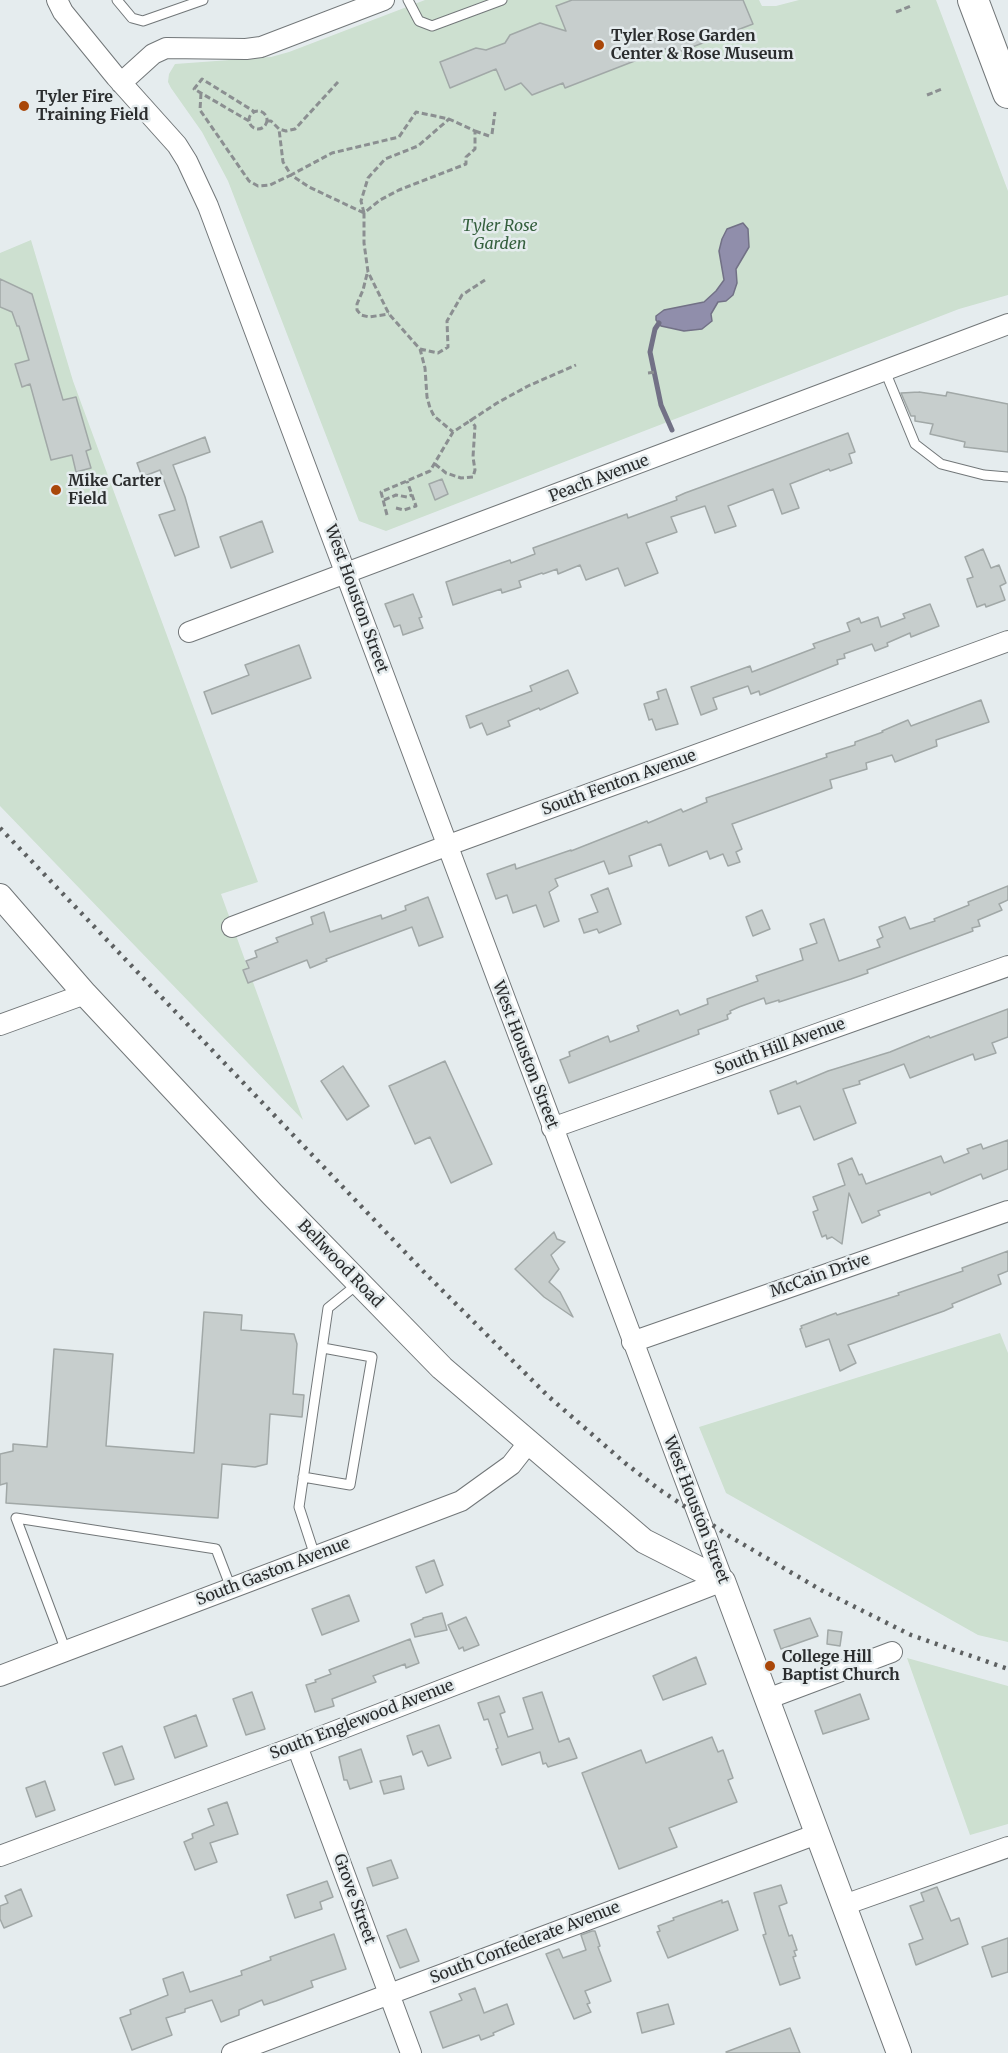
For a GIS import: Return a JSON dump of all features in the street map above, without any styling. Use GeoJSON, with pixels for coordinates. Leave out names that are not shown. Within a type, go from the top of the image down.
{"type":"FeatureCollection","features":[{"type":"Feature","properties":{"kind":"main road"},"geometry":{"type":"LineString","coordinates":[[973,0],[1000,49],[1008,93]]}},
{"type":"Feature","properties":{"kind":"street","name":"West Houston Street"},"geometry":{"type":"LineString","coordinates":[[57,0],[63,12],[119,80],[177,145],[198,184],[224,246],[446,846],[899,2053]]}},
{"type":"Feature","properties":{"kind":"street"},"geometry":{"type":"LineString","coordinates":[[119,80],[153,54],[166,48],[255,48],[276,42],[352,6],[384,0]]}},
{"type":"Feature","properties":{"kind":"street","name":"Peach Avenue"},"geometry":{"type":"LineString","coordinates":[[189,632],[1008,324]]}},
{"type":"Feature","properties":{"kind":"street","name":"South Fenton Avenue"},"geometry":{"type":"LineString","coordinates":[[232,927],[446,846],[1008,641]]}},
{"type":"Feature","properties":{"kind":"street","name":"Bellwood Road"},"geometry":{"type":"LineString","coordinates":[[0,896],[85,994],[272,1194],[442,1368],[644,1541],[723,1581]]}},
{"type":"Feature","properties":{"kind":"street","name":"South Hill Avenue"},"geometry":{"type":"LineString","coordinates":[[552,1128],[1008,966]]}},
{"type":"Feature","properties":{"kind":"street"},"geometry":{"type":"LineString","coordinates":[[0,1025],[85,994]]}},
{"type":"Feature","properties":{"kind":"street","name":"McCain Drive"},"geometry":{"type":"LineString","coordinates":[[632,1342],[1008,1211]]}},
{"type":"Feature","properties":{"kind":"street","name":"South Gaston Avenue"},"geometry":{"type":"LineString","coordinates":[[0,1676],[461,1501],[511,1465],[529,1442]]}},
{"type":"Feature","properties":{"kind":"street","name":"South Englewood Avenue"},"geometry":{"type":"LineString","coordinates":[[0,1856],[297,1746],[723,1581]]}},
{"type":"Feature","properties":{"kind":"street"},"geometry":{"type":"LineString","coordinates":[[767,1699],[891,1652]]}},
{"type":"Feature","properties":{"kind":"street","name":"Grove Street"},"geometry":{"type":"LineString","coordinates":[[297,1746],[411,2053]]}},
{"type":"Feature","properties":{"kind":"street","name":"South Confederate Avenue"},"geometry":{"type":"LineString","coordinates":[[232,2053],[817,1834]]}},
{"type":"Feature","properties":{"kind":"street"},"geometry":{"type":"LineString","coordinates":[[844,1905],[1008,1847]]}},
{"type":"Feature","properties":{"kind":"lane"},"geometry":{"type":"LineString","coordinates":[[117,0],[132,18],[143,21],[203,0]]}},
{"type":"Feature","properties":{"kind":"lane"},"geometry":{"type":"LineString","coordinates":[[408,0],[419,21],[432,26],[502,0]]}},
{"type":"Feature","properties":{"kind":"lane"},"geometry":{"type":"LineString","coordinates":[[885,371],[915,444],[941,464],[984,475],[1008,477]]}},
{"type":"Feature","properties":{"kind":"lane"},"geometry":{"type":"LineString","coordinates":[[315,1556],[299,1507],[328,1308],[359,1283]]}},
{"type":"Feature","properties":{"kind":"lane"},"geometry":{"type":"LineString","coordinates":[[303,1477],[350,1485],[372,1357],[322,1348]]}},
{"type":"Feature","properties":{"kind":"lane"},"geometry":{"type":"LineString","coordinates":[[66,1651],[16,1518],[216,1549],[231,1588]]}},
{"type":"Feature","properties":{"kind":"path"},"geometry":{"type":"LineString","coordinates":[[896,12],[911,6]]}},
{"type":"Feature","properties":{"kind":"path"},"geometry":{"type":"LineString","coordinates":[[201,79],[255,112],[263,112],[267,121],[262,128],[256,128],[249,121],[194,89],[201,79]]}},
{"type":"Feature","properties":{"kind":"path"},"geometry":{"type":"LineString","coordinates":[[267,121],[272,121],[279,129],[286,131],[295,129],[338,82]]}},
{"type":"Feature","properties":{"kind":"path"},"geometry":{"type":"LineString","coordinates":[[927,95],[942,89]]}},
{"type":"Feature","properties":{"kind":"path"},"geometry":{"type":"LineString","coordinates":[[201,93],[200,110],[249,182],[264,187],[332,153],[399,137],[417,112],[448,119],[490,135],[495,112]]}},
{"type":"Feature","properties":{"kind":"path"},"geometry":{"type":"LineString","coordinates":[[249,121],[250,116],[255,112]]}},
{"type":"Feature","properties":{"kind":"path"},"geometry":{"type":"LineString","coordinates":[[448,119],[418,146],[385,159],[368,178],[361,201],[364,213],[364,243],[368,272],[389,314],[420,349],[430,408],[434,416],[453,432]]}},
{"type":"Feature","properties":{"kind":"path"},"geometry":{"type":"LineString","coordinates":[[279,129],[283,162],[291,175],[309,187],[364,213]]}},
{"type":"Feature","properties":{"kind":"path"},"geometry":{"type":"LineString","coordinates":[[364,213],[380,200],[399,190],[466,164],[466,157],[475,149],[475,131]]}},
{"type":"Feature","properties":{"kind":"path"},"geometry":{"type":"LineString","coordinates":[[368,272],[357,310],[361,315],[369,318],[389,314]]}},
{"type":"Feature","properties":{"kind":"path"},"geometry":{"type":"LineString","coordinates":[[420,349],[438,353],[448,347],[447,321],[462,295],[485,280]]}},
{"type":"Feature","properties":{"kind":"path"},"geometry":{"type":"LineString","coordinates":[[387,515],[381,492],[430,471],[453,432],[470,419],[528,386],[576,365]]}},
{"type":"Feature","properties":{"kind":"path"},"geometry":{"type":"LineString","coordinates":[[648,373],[657,372]]}},
{"type":"Feature","properties":{"kind":"path"},"geometry":{"type":"LineString","coordinates":[[435,464],[446,474],[460,478],[473,477],[475,426],[470,419]]}},
{"type":"Feature","properties":{"kind":"path"},"geometry":{"type":"LineString","coordinates":[[396,508],[404,510],[416,506],[407,481]]}},
{"type":"Feature","properties":{"kind":"path"},"geometry":{"type":"LineString","coordinates":[[384,500],[396,495],[402,497],[412,495]]}},
{"type":"Feature","properties":{"kind":"green space","name":"Tyler Rose Garden"},"geometry":{"type":"Polygon","coordinates":[[[425,0],[759,0],[762,6],[776,6],[799,0],[936,0],[1008,191],[1008,295],[959,309],[386,531],[359,521],[228,181],[202,132],[171,88],[168,82],[169,74],[175,64],[271,57],[289,52],[425,0]]]}},
{"type":"Feature","properties":{"kind":"green space"},"geometry":{"type":"Polygon","coordinates":[[[31,240],[73,381],[258,882],[221,894],[303,1120],[0,806],[0,253],[31,240]]]}},
{"type":"Feature","properties":{"kind":"green space"},"geometry":{"type":"Polygon","coordinates":[[[1000,1333],[1008,1353],[1008,1642],[978,1635],[726,1493],[699,1427],[1000,1333]]]}},
{"type":"Feature","properties":{"kind":"green space"},"geometry":{"type":"Polygon","coordinates":[[[907,1658],[1008,1686],[1008,1824],[970,1835],[907,1658]]]}},
{"type":"Feature","properties":{"kind":"water"},"geometry":{"type":"Polygon","coordinates":[[[743,223],[748,229],[749,247],[736,269],[737,283],[733,295],[726,301],[718,302],[711,314],[712,321],[702,329],[684,331],[661,326],[656,316],[664,310],[704,302],[716,291],[724,280],[719,251],[722,239],[727,229],[743,223]]]}},
{"type":"Feature","properties":{"kind":"building","name":"Tyler Rose Garden Center & Rose Museum"},"geometry":{"type":"Polygon","coordinates":[[[572,0],[743,0],[753,24],[671,55],[668,48],[565,88],[563,83],[532,95],[521,83],[505,90],[496,69],[450,88],[440,62],[476,48],[486,50],[505,43],[510,35],[540,23],[566,31],[556,6],[572,0]]]}},
{"type":"Feature","properties":{"kind":"building"},"geometry":{"type":"Polygon","coordinates":[[[0,279],[32,294],[63,400],[76,397],[91,449],[86,451],[91,468],[76,472],[72,455],[51,460],[30,384],[22,387],[15,364],[29,360],[19,326],[12,312],[0,307],[0,279]]]}},
{"type":"Feature","properties":{"kind":"building"},"geometry":{"type":"Polygon","coordinates":[[[919,392],[946,396],[947,392],[1008,404],[1008,452],[964,447],[965,442],[930,434],[933,424],[915,421],[915,416],[911,416],[901,393],[919,392]]]}},
{"type":"Feature","properties":{"kind":"building"},"geometry":{"type":"Polygon","coordinates":[[[848,433],[855,452],[849,454],[852,463],[790,484],[799,508],[782,514],[773,489],[728,506],[736,526],[715,533],[705,506],[671,517],[677,532],[646,543],[658,573],[625,586],[618,568],[586,580],[580,565],[558,574],[557,569],[542,573],[519,581],[521,587],[502,593],[501,589],[453,605],[446,582],[510,560],[511,563],[535,554],[533,548],[627,514],[628,518],[677,500],[676,497],[685,493],[848,433]]]}},
{"type":"Feature","properties":{"kind":"building"},"geometry":{"type":"Polygon","coordinates":[[[205,437],[210,452],[173,465],[199,547],[175,556],[159,515],[175,510],[160,470],[142,477],[137,463],[205,437]]]}},
{"type":"Feature","properties":{"kind":"building"},"geometry":{"type":"Polygon","coordinates":[[[442,479],[448,494],[435,500],[429,484],[442,479]]]}},
{"type":"Feature","properties":{"kind":"building"},"geometry":{"type":"Polygon","coordinates":[[[262,521],[273,552],[231,568],[220,537],[262,521]]]}},
{"type":"Feature","properties":{"kind":"building"},"geometry":{"type":"Polygon","coordinates":[[[983,549],[991,568],[999,565],[1006,583],[1000,586],[1005,600],[986,607],[985,604],[977,607],[967,579],[973,577],[965,557],[983,549]]]}},
{"type":"Feature","properties":{"kind":"building"},"geometry":{"type":"Polygon","coordinates":[[[413,594],[422,617],[419,618],[423,628],[403,635],[400,625],[394,627],[385,604],[413,594]]]}},
{"type":"Feature","properties":{"kind":"building"},"geometry":{"type":"Polygon","coordinates":[[[930,604],[939,626],[911,637],[910,633],[875,651],[872,644],[844,654],[845,658],[837,660],[838,664],[760,695],[759,691],[751,694],[748,686],[713,698],[717,709],[701,715],[691,687],[750,666],[752,672],[815,648],[813,644],[850,631],[847,623],[859,618],[861,623],[878,617],[881,627],[905,618],[903,614],[930,604]]]}},
{"type":"Feature","properties":{"kind":"building"},"geometry":{"type":"Polygon","coordinates":[[[299,645],[311,678],[212,714],[204,692],[249,675],[245,665],[299,645]]]}},
{"type":"Feature","properties":{"kind":"building"},"geometry":{"type":"Polygon","coordinates":[[[568,670],[578,693],[508,721],[510,726],[487,735],[482,723],[470,728],[466,716],[532,691],[530,686],[568,670]]]}},
{"type":"Feature","properties":{"kind":"building"},"geometry":{"type":"Polygon","coordinates":[[[666,689],[678,724],[656,730],[652,719],[649,720],[644,704],[659,699],[657,692],[666,689]]]}},
{"type":"Feature","properties":{"kind":"building"},"geometry":{"type":"Polygon","coordinates":[[[981,700],[989,722],[936,740],[937,746],[895,762],[892,755],[866,763],[867,769],[830,780],[832,788],[732,824],[742,849],[736,852],[740,862],[728,866],[723,854],[710,859],[707,851],[669,866],[661,844],[629,856],[632,866],[609,874],[604,861],[555,879],[558,886],[549,892],[559,921],[544,927],[536,905],[513,913],[507,895],[496,899],[487,874],[515,864],[516,869],[571,851],[647,821],[648,823],[681,809],[683,812],[707,802],[706,798],[827,757],[826,754],[855,745],[855,742],[908,720],[911,726],[981,700]]]}},
{"type":"Feature","properties":{"kind":"building"},"geometry":{"type":"Polygon","coordinates":[[[1008,886],[1008,900],[999,904],[1002,910],[978,920],[980,926],[972,928],[973,931],[867,970],[868,973],[851,979],[779,1002],[779,1000],[766,1004],[764,998],[739,1007],[730,1011],[731,1013],[727,1015],[728,1019],[698,1030],[699,1034],[569,1083],[560,1060],[570,1056],[569,1052],[608,1036],[610,1042],[639,1031],[637,1026],[678,1010],[680,1015],[708,1004],[707,999],[758,981],[756,976],[803,960],[800,949],[817,943],[810,924],[824,919],[839,961],[880,947],[877,940],[883,937],[879,927],[905,917],[910,929],[935,921],[934,919],[969,905],[968,902],[1008,886]]]}},
{"type":"Feature","properties":{"kind":"building"},"geometry":{"type":"Polygon","coordinates":[[[608,888],[621,924],[599,933],[597,929],[584,933],[579,919],[598,912],[591,895],[608,888]]]}},
{"type":"Feature","properties":{"kind":"building"},"geometry":{"type":"Polygon","coordinates":[[[428,897],[443,937],[419,946],[412,927],[326,959],[327,961],[310,968],[307,960],[248,983],[243,970],[249,968],[246,961],[257,957],[255,951],[278,942],[276,938],[313,924],[311,917],[324,912],[330,932],[381,915],[382,919],[406,910],[405,906],[428,897]]]}},
{"type":"Feature","properties":{"kind":"building"},"geometry":{"type":"Polygon","coordinates":[[[762,910],[770,929],[753,936],[746,917],[762,910]]]}},
{"type":"Feature","properties":{"kind":"building"},"geometry":{"type":"Polygon","coordinates":[[[1008,1009],[1008,1037],[992,1043],[996,1053],[975,1060],[973,1054],[910,1078],[904,1064],[859,1081],[860,1084],[843,1089],[856,1123],[814,1140],[800,1106],[778,1114],[770,1091],[890,1052],[1008,1009]]]}},
{"type":"Feature","properties":{"kind":"building"},"geometry":{"type":"Polygon","coordinates":[[[445,1061],[492,1164],[451,1183],[430,1137],[415,1144],[389,1086],[445,1061]]]}},
{"type":"Feature","properties":{"kind":"building"},"geometry":{"type":"Polygon","coordinates":[[[343,1066],[369,1106],[347,1120],[321,1081],[343,1066]]]}},
{"type":"Feature","properties":{"kind":"building"},"geometry":{"type":"Polygon","coordinates":[[[1008,1140],[1008,1169],[983,1179],[981,1174],[931,1195],[930,1192],[878,1211],[880,1215],[862,1223],[849,1193],[842,1244],[832,1237],[827,1239],[826,1235],[822,1237],[813,1212],[818,1210],[813,1197],[845,1185],[838,1164],[852,1158],[859,1175],[862,1174],[866,1184],[941,1156],[944,1163],[969,1153],[967,1149],[981,1144],[983,1149],[1008,1140]]]}},
{"type":"Feature","properties":{"kind":"building"},"geometry":{"type":"Polygon","coordinates":[[[554,1232],[557,1239],[565,1242],[551,1255],[559,1269],[549,1282],[560,1292],[573,1317],[544,1297],[515,1269],[554,1232]]]}},
{"type":"Feature","properties":{"kind":"building"},"geometry":{"type":"Polygon","coordinates":[[[1008,1251],[1008,1271],[998,1275],[1001,1284],[952,1304],[953,1307],[944,1311],[848,1345],[856,1363],[840,1371],[829,1339],[806,1347],[801,1326],[836,1313],[837,1315],[899,1295],[898,1293],[963,1271],[962,1268],[1008,1251]]]}},
{"type":"Feature","properties":{"kind":"building"},"geometry":{"type":"Polygon","coordinates":[[[204,1312],[242,1315],[241,1330],[294,1334],[297,1344],[293,1394],[304,1395],[302,1417],[270,1414],[267,1464],[255,1467],[222,1464],[218,1518],[6,1503],[7,1483],[0,1485],[0,1454],[13,1451],[13,1444],[47,1447],[54,1349],[113,1354],[106,1446],[194,1453],[204,1312]]]}},
{"type":"Feature","properties":{"kind":"building"},"geometry":{"type":"Polygon","coordinates":[[[434,1560],[443,1585],[426,1593],[416,1567],[434,1560]]]}},
{"type":"Feature","properties":{"kind":"building"},"geometry":{"type":"Polygon","coordinates":[[[349,1595],[359,1621],[322,1635],[312,1609],[349,1595]]]}},
{"type":"Feature","properties":{"kind":"building"},"geometry":{"type":"Polygon","coordinates":[[[442,1613],[447,1630],[415,1637],[411,1624],[442,1613]]]}},
{"type":"Feature","properties":{"kind":"building"},"geometry":{"type":"Polygon","coordinates":[[[466,1617],[479,1645],[464,1651],[463,1647],[459,1649],[448,1625],[466,1617]]]}},
{"type":"Feature","properties":{"kind":"building"},"geometry":{"type":"Polygon","coordinates":[[[810,1618],[818,1636],[781,1649],[774,1630],[810,1618]]]}},
{"type":"Feature","properties":{"kind":"building"},"geometry":{"type":"Polygon","coordinates":[[[828,1630],[842,1632],[840,1646],[827,1644],[828,1630]]]}},
{"type":"Feature","properties":{"kind":"building"},"geometry":{"type":"Polygon","coordinates":[[[410,1639],[419,1663],[406,1668],[405,1664],[373,1676],[376,1682],[332,1699],[334,1706],[315,1712],[306,1685],[331,1674],[329,1670],[410,1639]]]}},
{"type":"Feature","properties":{"kind":"building"},"geometry":{"type":"Polygon","coordinates":[[[696,1657],[706,1684],[663,1700],[653,1676],[696,1657]]]}},
{"type":"Feature","properties":{"kind":"building"},"geometry":{"type":"Polygon","coordinates":[[[252,1692],[265,1729],[246,1735],[233,1699],[252,1692]]]}},
{"type":"Feature","properties":{"kind":"building"},"geometry":{"type":"Polygon","coordinates":[[[542,1692],[559,1742],[569,1738],[577,1758],[548,1767],[546,1763],[543,1764],[540,1752],[502,1765],[488,1719],[484,1720],[478,1703],[499,1696],[505,1712],[500,1714],[508,1737],[533,1729],[523,1698],[542,1692]]]}},
{"type":"Feature","properties":{"kind":"building"},"geometry":{"type":"Polygon","coordinates":[[[860,1694],[869,1719],[823,1734],[815,1711],[860,1694]]]}},
{"type":"Feature","properties":{"kind":"building"},"geometry":{"type":"Polygon","coordinates":[[[196,1715],[207,1746],[175,1758],[164,1727],[196,1715]]]}},
{"type":"Feature","properties":{"kind":"building"},"geometry":{"type":"Polygon","coordinates":[[[439,1725],[451,1758],[428,1766],[422,1751],[413,1755],[407,1736],[439,1725]]]}},
{"type":"Feature","properties":{"kind":"building"},"geometry":{"type":"Polygon","coordinates":[[[712,1737],[718,1752],[723,1750],[733,1778],[728,1780],[737,1802],[669,1828],[677,1847],[619,1869],[582,1773],[641,1750],[646,1763],[712,1737]]]}},
{"type":"Feature","properties":{"kind":"building"},"geometry":{"type":"Polygon","coordinates":[[[122,1746],[134,1779],[115,1785],[103,1753],[122,1746]]]}},
{"type":"Feature","properties":{"kind":"building"},"geometry":{"type":"Polygon","coordinates":[[[361,1749],[372,1782],[350,1789],[347,1780],[344,1780],[339,1757],[361,1749]]]}},
{"type":"Feature","properties":{"kind":"building"},"geometry":{"type":"Polygon","coordinates":[[[401,1776],[404,1789],[384,1794],[380,1781],[401,1776]]]}},
{"type":"Feature","properties":{"kind":"building"},"geometry":{"type":"Polygon","coordinates":[[[45,1781],[55,1810],[36,1817],[26,1788],[45,1781]]]}},
{"type":"Feature","properties":{"kind":"building"},"geometry":{"type":"Polygon","coordinates":[[[227,1802],[238,1834],[210,1843],[217,1862],[195,1870],[184,1842],[193,1838],[192,1834],[214,1825],[208,1809],[227,1802]]]}},
{"type":"Feature","properties":{"kind":"building"},"geometry":{"type":"Polygon","coordinates":[[[391,1860],[398,1878],[373,1886],[367,1868],[391,1860]]]}},
{"type":"Feature","properties":{"kind":"building"},"geometry":{"type":"Polygon","coordinates":[[[327,1881],[333,1897],[320,1902],[322,1909],[295,1918],[287,1895],[327,1881]]]}},
{"type":"Feature","properties":{"kind":"building"},"geometry":{"type":"Polygon","coordinates":[[[781,1885],[787,1903],[779,1906],[789,1936],[792,1935],[797,1950],[794,1951],[796,1956],[793,1957],[800,1978],[780,1985],[763,1935],[766,1934],[754,1893],[781,1885]]]}},
{"type":"Feature","properties":{"kind":"building"},"geometry":{"type":"Polygon","coordinates":[[[937,1887],[951,1921],[959,1918],[968,1944],[916,1965],[909,1944],[923,1939],[910,1906],[924,1901],[921,1893],[937,1887]]]}},
{"type":"Feature","properties":{"kind":"building"},"geometry":{"type":"Polygon","coordinates":[[[21,1889],[32,1916],[4,1928],[0,1919],[0,1906],[8,1903],[5,1896],[21,1889]]]}},
{"type":"Feature","properties":{"kind":"building"},"geometry":{"type":"Polygon","coordinates":[[[722,1900],[722,1903],[728,1901],[738,1930],[668,1958],[657,1932],[660,1931],[658,1926],[722,1900]]]}},
{"type":"Feature","properties":{"kind":"building"},"geometry":{"type":"Polygon","coordinates":[[[406,1929],[419,1961],[400,1968],[387,1936],[406,1929]]]}},
{"type":"Feature","properties":{"kind":"building"},"geometry":{"type":"Polygon","coordinates":[[[595,1931],[600,1946],[598,1947],[611,1981],[585,1991],[591,2012],[574,2019],[546,1954],[559,1949],[563,1958],[586,1950],[581,1935],[595,1931]]]}},
{"type":"Feature","properties":{"kind":"building"},"geometry":{"type":"Polygon","coordinates":[[[334,1934],[346,1969],[311,1981],[313,1987],[276,2001],[264,2005],[262,2000],[239,2010],[239,2015],[221,2022],[212,2000],[185,2009],[185,2012],[166,2018],[172,2035],[132,2050],[120,2018],[131,2014],[130,2010],[168,1995],[163,1979],[183,1972],[190,1992],[242,1975],[241,1971],[271,1960],[270,1957],[334,1934]]]}},
{"type":"Feature","properties":{"kind":"building"},"geometry":{"type":"Polygon","coordinates":[[[1008,1938],[1008,1972],[992,1977],[982,1947],[1008,1938]]]}},
{"type":"Feature","properties":{"kind":"building"},"geometry":{"type":"Polygon","coordinates":[[[475,1988],[484,2013],[507,2004],[514,2024],[481,2040],[479,2035],[443,2048],[430,2012],[462,2000],[459,1994],[475,1988]]]}},
{"type":"Feature","properties":{"kind":"building"},"geometry":{"type":"Polygon","coordinates":[[[668,2004],[674,2024],[642,2033],[637,2013],[668,2004]]]}},
{"type":"Feature","properties":{"kind":"building"},"geometry":{"type":"Polygon","coordinates":[[[790,2028],[800,2053],[726,2052],[790,2028]]]}},
{"type":"Feature","properties":{"kind":"waterway"},"geometry":{"type":"LineString","coordinates":[[659,323],[655,329],[650,352],[661,405],[672,430]]}},
{"type":"Feature","properties":{"kind":"railway"},"geometry":{"type":"LineString","coordinates":[[0,828],[423,1271],[548,1396],[625,1463],[660,1490],[729,1536],[821,1590],[911,1635],[1008,1669]]}},
{"type":"Feature","properties":{"kind":"place","name":"Tyler Rose Garden Center & Rose Museum"},"geometry":{"type":"Point","coordinates":[599,45]}},
{"type":"Feature","properties":{"kind":"place","name":"Tyler Fire Training Field"},"geometry":{"type":"Point","coordinates":[24,106]}},
{"type":"Feature","properties":{"kind":"place","name":"Mike Carter Field"},"geometry":{"type":"Point","coordinates":[56,490]}},
{"type":"Feature","properties":{"kind":"place","name":"College Hill Baptist Church"},"geometry":{"type":"Point","coordinates":[770,1666]}}]}
